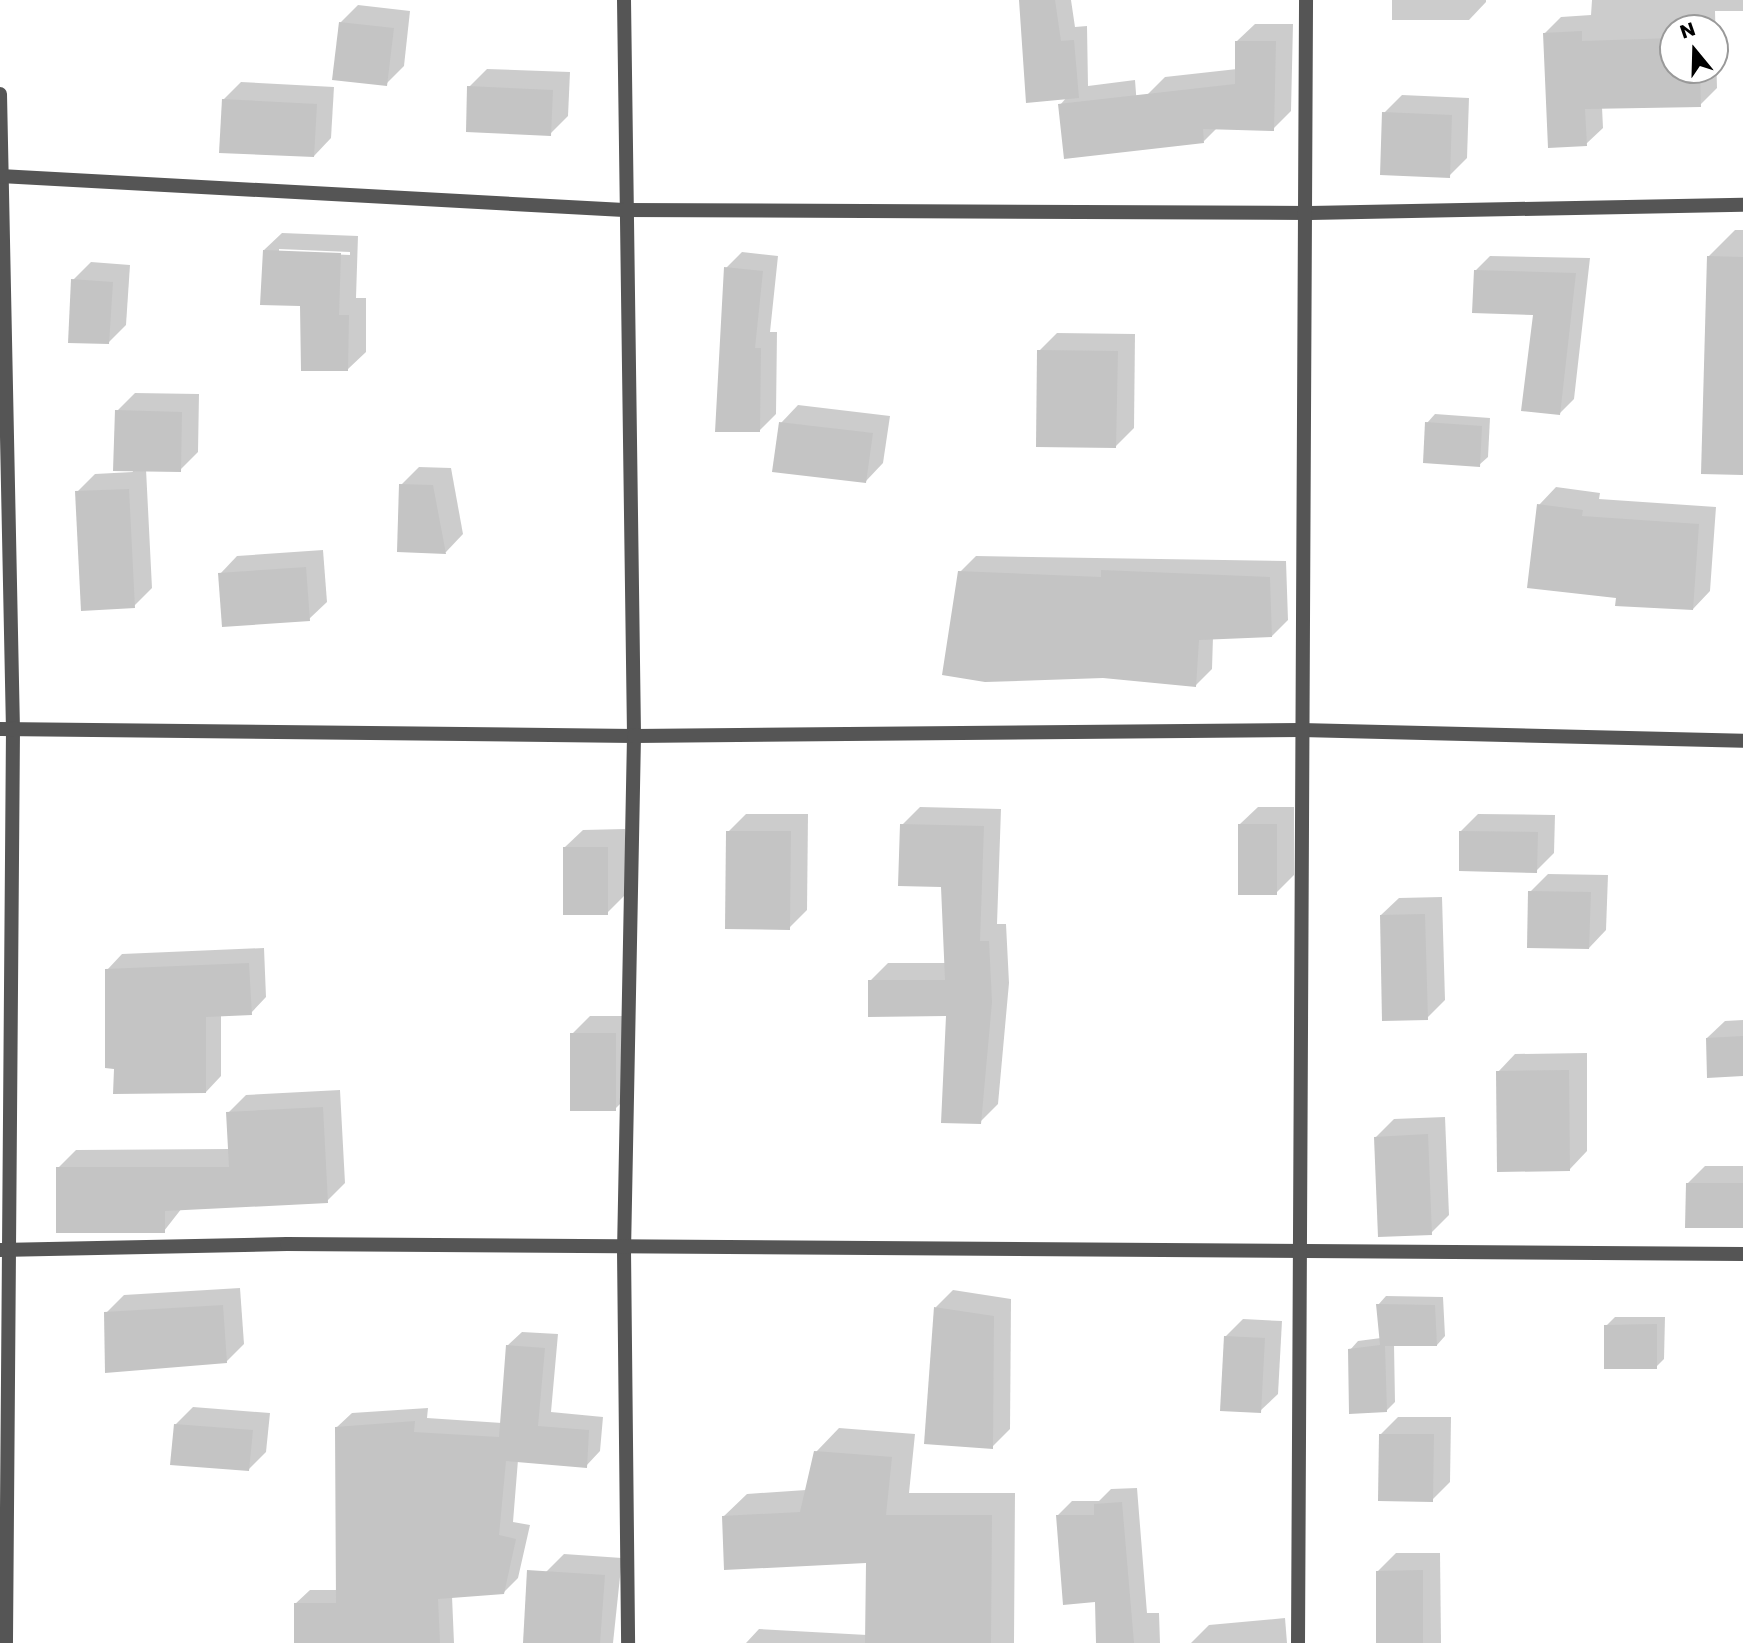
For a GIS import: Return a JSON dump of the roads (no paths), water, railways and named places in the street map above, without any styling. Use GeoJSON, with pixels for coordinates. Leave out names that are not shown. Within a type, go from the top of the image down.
{"type":"FeatureCollection","features":[{"type":"Feature","properties":{"kind":"street"},"geometry":{"type":"LineString","coordinates":[[624,0],[624,210],[634,736],[624,1250],[628,1643]]}},
{"type":"Feature","properties":{"kind":"street"},"geometry":{"type":"LineString","coordinates":[[1298,1643],[1303,1255],[1301,730],[1310,213],[1306,0]]}},
{"type":"Feature","properties":{"kind":"street"},"geometry":{"type":"LineString","coordinates":[[0,94],[6,729],[6,1643]]}},
{"type":"Feature","properties":{"kind":"street"},"geometry":{"type":"LineString","coordinates":[[1,176],[624,210],[1310,213],[1743,205]]}},
{"type":"Feature","properties":{"kind":"street"},"geometry":{"type":"LineString","coordinates":[[6,729],[634,736],[1301,730],[1743,741]]}},
{"type":"Feature","properties":{"kind":"street"},"geometry":{"type":"LineString","coordinates":[[4,1250],[287,1244],[624,1250],[1303,1255],[1743,1254]]}}]}
